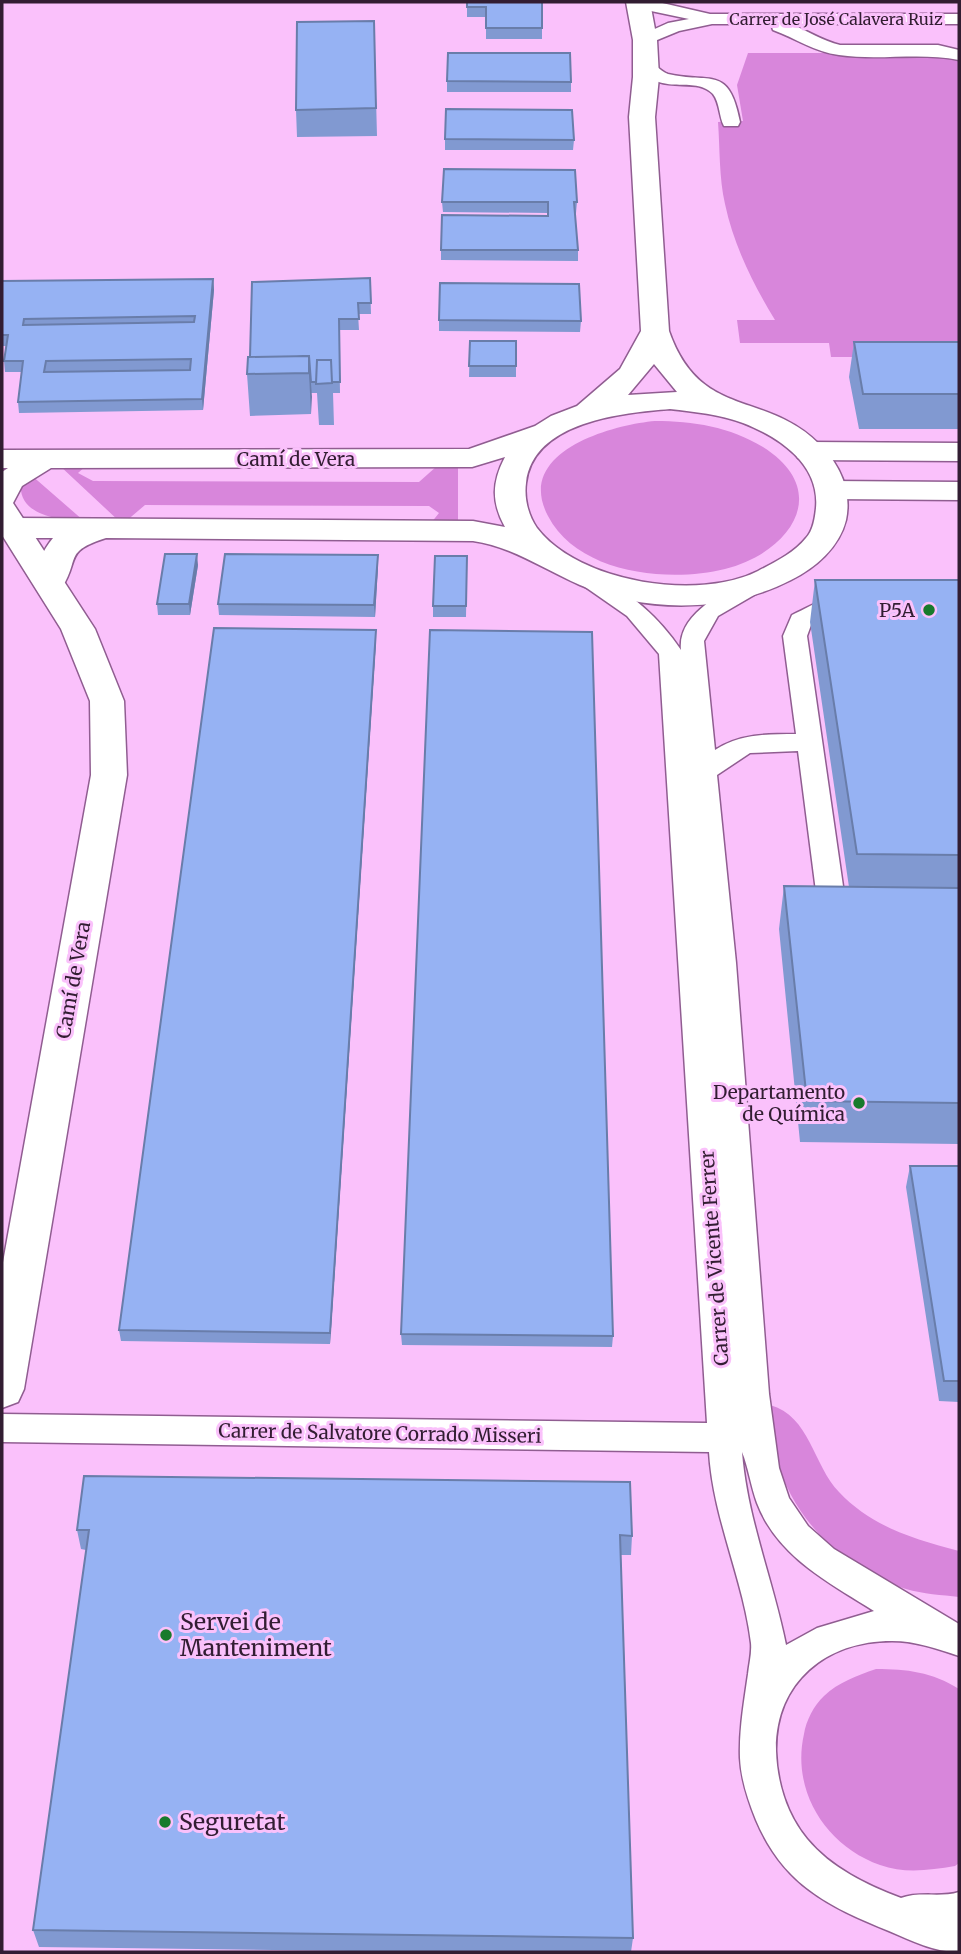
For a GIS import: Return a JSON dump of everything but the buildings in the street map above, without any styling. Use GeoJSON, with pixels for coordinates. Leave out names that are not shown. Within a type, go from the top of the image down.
{"type":"FeatureCollection","features":[{"type":"Feature","properties":{"kind":"street"},"geometry":{"type":"LineString","coordinates":[[632,2],[642,83],[655,331],[663,358],[675,376],[688,388],[719,407]]}},
{"type":"Feature","properties":{"kind":"street"},"geometry":{"type":"LineString","coordinates":[[632,2],[642,83]]}},
{"type":"Feature","properties":{"kind":"street"},"geometry":{"type":"LineString","coordinates":[[578,415],[622,403],[670,400],[719,407],[754,417],[785,432],[809,451],[824,470],[832,490],[832,517],[820,543],[794,565],[760,582],[719,592],[675,595],[631,591],[589,579],[548,557],[522,533],[509,506],[510,479],[522,454],[545,432],[613,394],[634,375],[655,331]]}},
{"type":"Feature","properties":{"kind":"street","name":"Camí de Vera"},"geometry":{"type":"LineString","coordinates":[[2,459],[472,458],[545,432]]}},
{"type":"Feature","properties":{"kind":"street"},"geometry":{"type":"LineString","coordinates":[[809,451],[959,452]]}},
{"type":"Feature","properties":{"kind":"street"},"geometry":{"type":"LineString","coordinates":[[2,496],[9,481],[44,460]]}},
{"type":"Feature","properties":{"kind":"street"},"geometry":{"type":"LineString","coordinates":[[832,490],[959,491]]}},
{"type":"Feature","properties":{"kind":"street","name":"Camí de Vera"},"geometry":{"type":"LineString","coordinates":[[8,519],[105,529],[473,531],[494,534],[548,557]]}},
{"type":"Feature","properties":{"kind":"street","name":"Camí de Vera"},"geometry":{"type":"LineString","coordinates":[[2,1389],[109,775],[107,701],[78,629],[8,519]]}},
{"type":"Feature","properties":{"kind":"street","name":"Camí de Vera"},"geometry":{"type":"LineString","coordinates":[[48,582],[56,552],[73,537],[105,529]]}},
{"type":"Feature","properties":{"kind":"lane","name":"Carrer de José Calavera Ruiz"},"geometry":{"type":"LineString","coordinates":[[632,2],[712,19]]}},
{"type":"Feature","properties":{"kind":"lane","name":"Carrer de José Calavera Ruiz"},"geometry":{"type":"LineString","coordinates":[[642,83],[674,27],[712,19],[959,19]]}},
{"type":"Feature","properties":{"kind":"lane"},"geometry":{"type":"LineString","coordinates":[[760,19],[813,38],[819,45],[840,50],[938,50],[959,55]]}},
{"type":"Feature","properties":{"kind":"lane"},"geometry":{"type":"LineString","coordinates":[[813,38],[860,19]]}},
{"type":"Feature","properties":{"kind":"lane"},"geometry":{"type":"LineString","coordinates":[[642,83],[676,80],[706,83],[719,89],[725,99],[731,122]]}},
{"type":"Feature","properties":{"kind":"lane","name":"Carrer de Vicente Ferrer"},"geometry":{"type":"LineString","coordinates":[[589,579],[636,608],[655,628],[671,654],[742,1438],[762,1468],[774,1504],[796,1537],[822,1560],[948,1636]]}},
{"type":"Feature","properties":{"kind":"lane","name":"Carrer de Vicente Ferrer"},"geometry":{"type":"LineString","coordinates":[[760,582],[709,611],[692,641],[724,990],[742,1438],[727,1473],[735,1514],[760,1600],[769,1646],[757,1765],[770,1814],[799,1858],[842,1892],[959,1940]]}},
{"type":"Feature","properties":{"kind":"lane"},"geometry":{"type":"LineString","coordinates":[[832,907],[795,636],[801,620],[834,604],[870,594]]}},
{"type":"Feature","properties":{"kind":"lane"},"geometry":{"type":"LineString","coordinates":[[699,717],[722,733],[753,743],[809,743]]}},
{"type":"Feature","properties":{"kind":"lane"},"geometry":{"type":"LineString","coordinates":[[704,772],[726,752],[753,743]]}},
{"type":"Feature","properties":{"kind":"lane","name":"Carrer de Salvatore Corrado Misseri"},"geometry":{"type":"LineString","coordinates":[[2,1428],[742,1438]]}},
{"type":"Feature","properties":{"kind":"lane"},"geometry":{"type":"LineString","coordinates":[[760,1718],[780,1673],[811,1648],[849,1630],[892,1625],[948,1636]]}},
{"type":"Feature","properties":{"kind":"lane"},"geometry":{"type":"LineString","coordinates":[[894,1913],[947,1915],[959,1911]]}},
{"type":"Feature","properties":{"kind":"shaded area"},"geometry":{"type":"Polygon","coordinates":[[[748,53],[959,53],[959,357],[831,357],[829,343],[740,343],[737,320],[775,320],[739,250],[729,220],[722,184],[718,122],[743,121],[737,85],[748,53]]]}},
{"type":"Feature","properties":{"kind":"shaded area"},"geometry":{"type":"Polygon","coordinates":[[[655,421],[697,424],[738,434],[763,447],[784,465],[796,483],[799,501],[795,519],[784,535],[768,550],[748,561],[725,569],[678,575],[652,574],[602,562],[580,551],[562,536],[548,516],[541,494],[544,475],[555,459],[572,446],[593,436],[655,421]]]}},
{"type":"Feature","properties":{"kind":"shaded area"},"geometry":{"type":"Polygon","coordinates":[[[59,465],[87,465],[78,473],[93,481],[419,482],[437,466],[458,466],[458,523],[431,523],[439,513],[429,506],[145,505],[125,522],[120,522],[59,465]]]}},
{"type":"Feature","properties":{"kind":"shaded area"},"geometry":{"type":"Polygon","coordinates":[[[30,474],[84,521],[52,517],[33,509],[22,493],[21,482],[30,474]]]}},
{"type":"Feature","properties":{"kind":"shaded area"},"geometry":{"type":"Polygon","coordinates":[[[770,1405],[794,1419],[803,1430],[830,1481],[852,1504],[894,1530],[959,1551],[959,1597],[912,1591],[884,1581],[843,1556],[825,1540],[795,1503],[785,1482],[777,1459],[770,1405]]]}},
{"type":"Feature","properties":{"kind":"shaded area"},"geometry":{"type":"Polygon","coordinates":[[[876,1669],[919,1673],[959,1689],[959,1863],[955,1866],[899,1870],[861,1856],[844,1845],[829,1830],[808,1795],[801,1755],[805,1729],[811,1714],[830,1691],[876,1669]]]}},
{"type":"Feature","properties":{"kind":"place","name":"P5A"},"geometry":{"type":"Point","coordinates":[929,610]}},
{"type":"Feature","properties":{"kind":"place","name":"Departamento de Química"},"geometry":{"type":"Point","coordinates":[859,1103]}},
{"type":"Feature","properties":{"kind":"place","name":"Servei de Manteniment"},"geometry":{"type":"Point","coordinates":[166,1635]}},
{"type":"Feature","properties":{"kind":"place","name":"Seguretat"},"geometry":{"type":"Point","coordinates":[165,1822]}}]}
